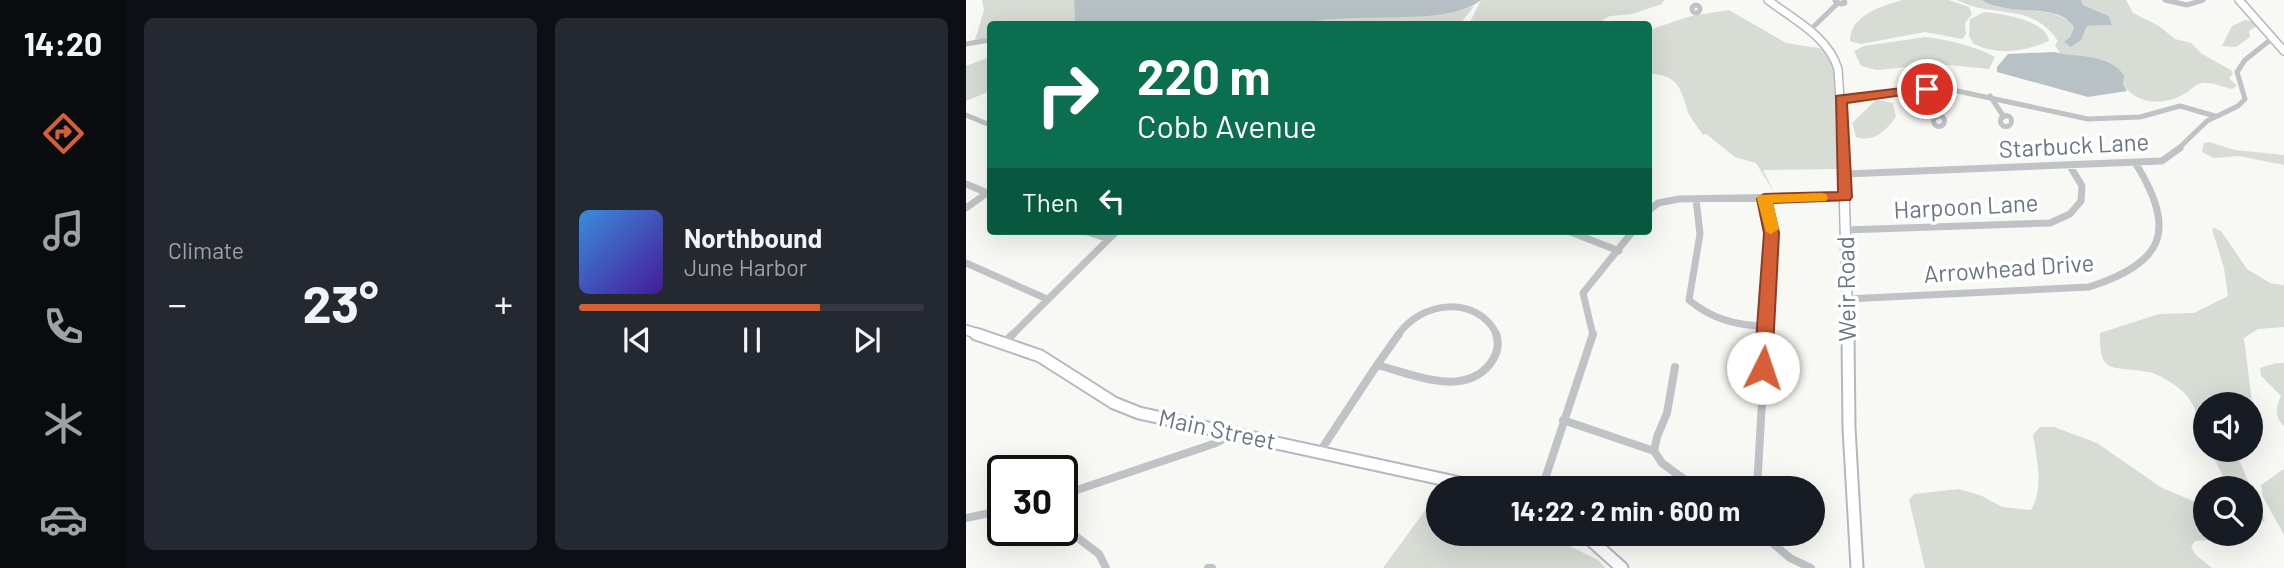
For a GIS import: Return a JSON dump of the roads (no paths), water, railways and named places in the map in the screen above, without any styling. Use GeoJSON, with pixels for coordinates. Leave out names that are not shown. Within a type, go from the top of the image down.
{"type":"FeatureCollection","features":[{"type":"Feature","properties":{"kind":"street","name":"Weir Road"},"geometry":{"type":"LineString","coordinates":[[1768,0],[1835,55],[1841,98],[1845,174],[1849,428],[1857,568]]}},
{"type":"Feature","properties":{"kind":"street"},"geometry":{"type":"LineString","coordinates":[[1809,32],[1836,2],[1844,3],[1844,0]]}},
{"type":"Feature","properties":{"kind":"street"},"geometry":{"type":"LineString","coordinates":[[2165,0],[2187,5],[2203,0]]}},
{"type":"Feature","properties":{"kind":"street"},"geometry":{"type":"LineString","coordinates":[[2239,0],[2284,51]]}},
{"type":"Feature","properties":{"kind":"street"},"geometry":{"type":"LineString","coordinates":[[2274,37],[2284,42]]}},
{"type":"Feature","properties":{"kind":"street","name":"Starbuck Lane"},"geometry":{"type":"LineString","coordinates":[[1845,174],[2162,161],[2169,158],[2214,116],[2238,106],[2245,99],[2237,72],[2245,60],[2274,37]]}},
{"type":"Feature","properties":{"kind":"street"},"geometry":{"type":"LineString","coordinates":[[966,44],[987,40]]}},
{"type":"Feature","properties":{"kind":"street"},"geometry":{"type":"LineString","coordinates":[[1920,89],[1937,117]]}},
{"type":"Feature","properties":{"kind":"street"},"geometry":{"type":"LineString","coordinates":[[1841,98],[1859,99],[1920,89],[1948,89],[2088,119],[2140,117],[2180,106],[2214,116]]}},
{"type":"Feature","properties":{"kind":"street"},"geometry":{"type":"LineString","coordinates":[[1990,96],[2004,117]]}},
{"type":"Feature","properties":{"kind":"street"},"geometry":{"type":"LineString","coordinates":[[966,115],[987,124]]}},
{"type":"Feature","properties":{"kind":"street","name":"Arrowhead Drive"},"geometry":{"type":"LineString","coordinates":[[1847,299],[2089,287],[2119,277],[2137,267],[2152,253],[2160,234],[2160,208],[2155,193],[2136,164]]}},
{"type":"Feature","properties":{"kind":"street","name":"Harpoon Lane"},"geometry":{"type":"LineString","coordinates":[[1846,230],[2050,223],[2074,213],[2083,199],[2081,180],[2070,166]]}},
{"type":"Feature","properties":{"kind":"street"},"geometry":{"type":"LineString","coordinates":[[966,184],[987,192]]}},
{"type":"Feature","properties":{"kind":"street"},"geometry":{"type":"LineString","coordinates":[[966,208],[987,195]]}},
{"type":"Feature","properties":{"kind":"street"},"geometry":{"type":"LineString","coordinates":[[1652,208],[1658,203],[1672,200],[1845,197]]}},
{"type":"Feature","properties":{"kind":"street"},"geometry":{"type":"LineString","coordinates":[[1696,199],[1700,234],[1688,296],[1695,306],[1705,310],[1753,327],[1766,326]]}},
{"type":"Feature","properties":{"kind":"street"},"geometry":{"type":"LineString","coordinates":[[1758,476],[1772,233],[1764,199]]}},
{"type":"Feature","properties":{"kind":"street"},"geometry":{"type":"LineString","coordinates":[[1097,235],[1109,239]]}},
{"type":"Feature","properties":{"kind":"street"},"geometry":{"type":"LineString","coordinates":[[1004,342],[1113,235]]}},
{"type":"Feature","properties":{"kind":"street"},"geometry":{"type":"LineString","coordinates":[[1578,235],[1619,251]]}},
{"type":"Feature","properties":{"kind":"street"},"geometry":{"type":"LineString","coordinates":[[1546,476],[1594,335],[1594,326],[1586,309],[1583,293],[1630,235]]}},
{"type":"Feature","properties":{"kind":"street"},"geometry":{"type":"LineString","coordinates":[[966,263],[1047,299]]}},
{"type":"Feature","properties":{"kind":"street"},"geometry":{"type":"LineString","coordinates":[[1319,453],[1377,366],[1408,321],[1431,308],[1455,309],[1491,324],[1497,335],[1497,348],[1492,362],[1467,380],[1449,382],[1377,366]]}},
{"type":"Feature","properties":{"kind":"street","name":"Main Street"},"geometry":{"type":"LineString","coordinates":[[966,330],[1040,356],[1130,410],[1427,476]]}},
{"type":"Feature","properties":{"kind":"street"},"geometry":{"type":"LineString","coordinates":[[1675,367],[1668,392],[1667,412],[1654,443],[1654,451],[1662,463],[1680,476]]}},
{"type":"Feature","properties":{"kind":"street"},"geometry":{"type":"LineString","coordinates":[[1563,420],[1654,451]]}},
{"type":"Feature","properties":{"kind":"street"},"geometry":{"type":"LineString","coordinates":[[1078,489],[1216,443],[1234,434]]}},
{"type":"Feature","properties":{"kind":"street"},"geometry":{"type":"LineString","coordinates":[[966,518],[987,513]]}},
{"type":"Feature","properties":{"kind":"street"},"geometry":{"type":"LineString","coordinates":[[1078,538],[1099,554],[1106,568]]}},
{"type":"Feature","properties":{"kind":"street"},"geometry":{"type":"LineString","coordinates":[[1597,546],[1622,568]]}},
{"type":"Feature","properties":{"kind":"street"},"geometry":{"type":"LineString","coordinates":[[1775,546],[1783,554],[1811,568]]}}]}
